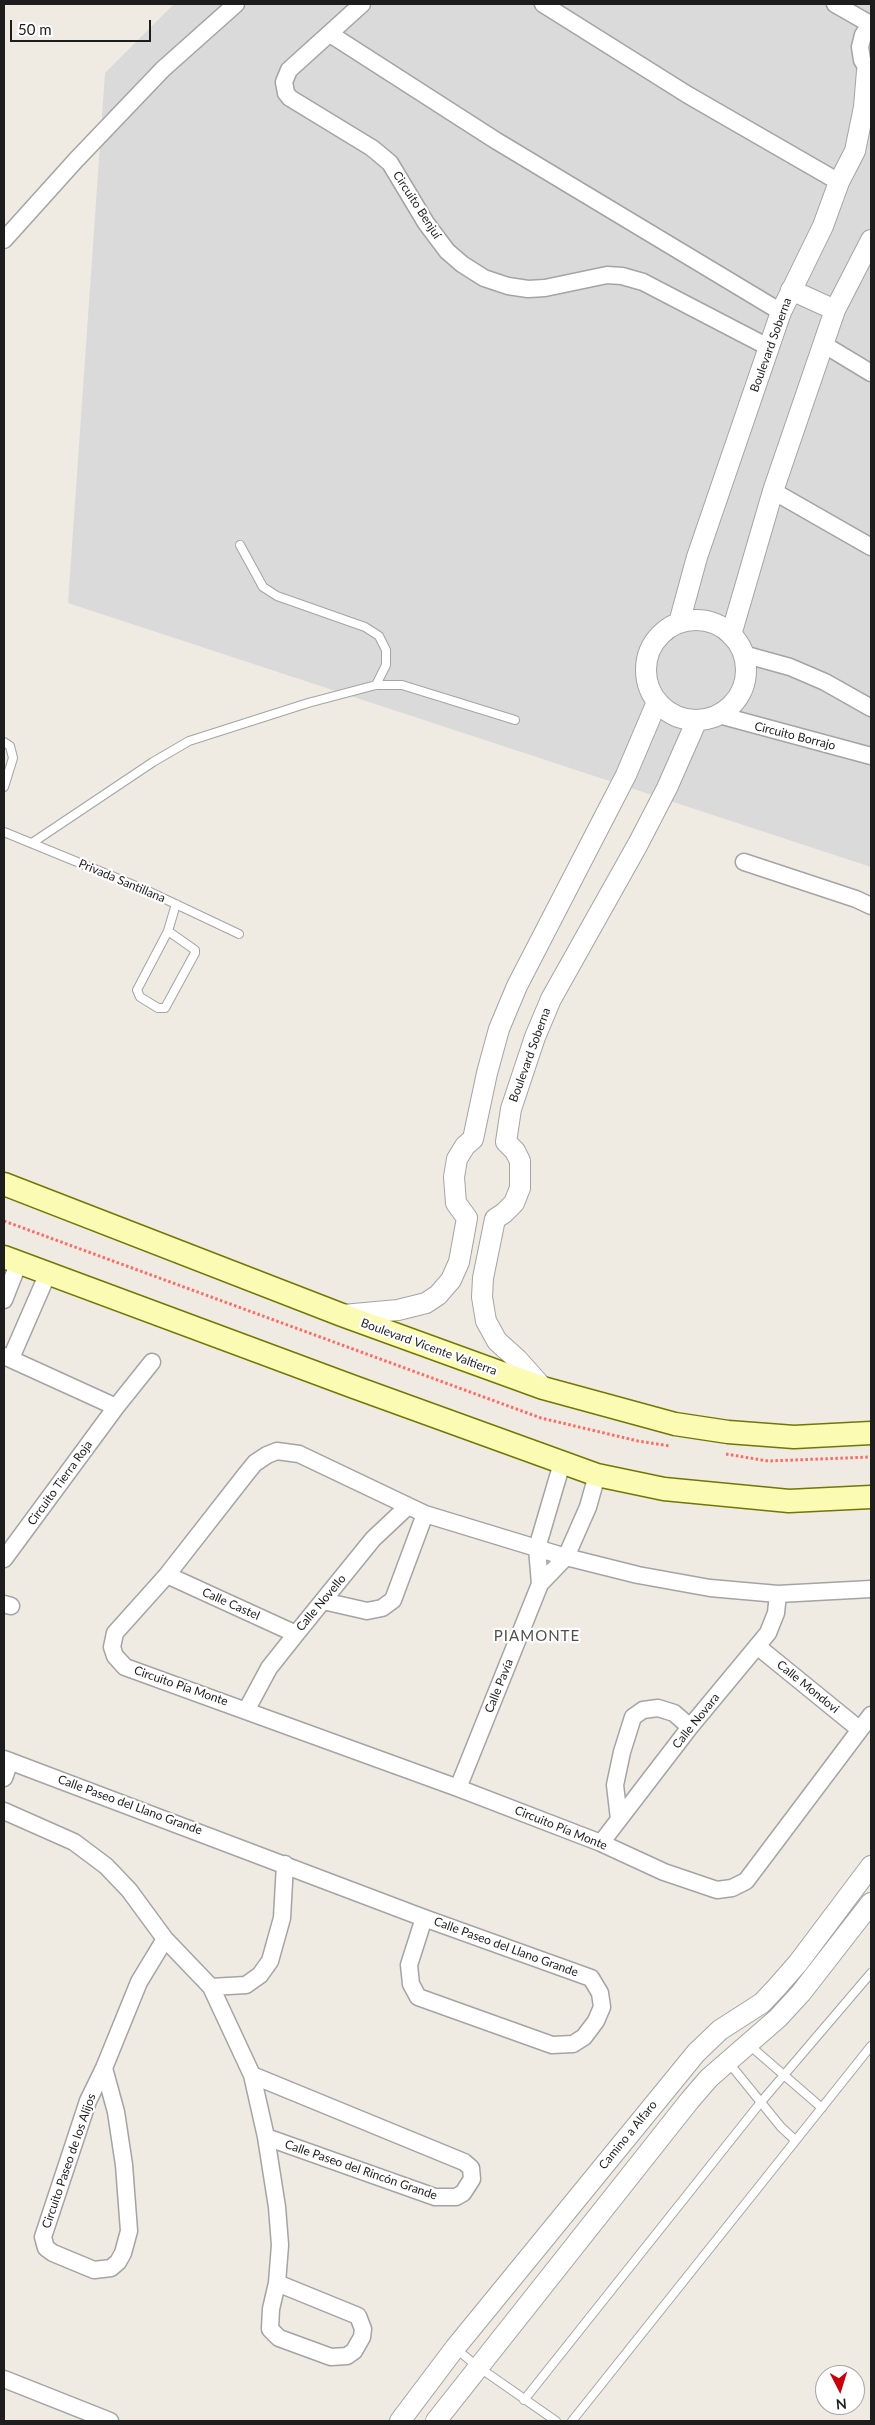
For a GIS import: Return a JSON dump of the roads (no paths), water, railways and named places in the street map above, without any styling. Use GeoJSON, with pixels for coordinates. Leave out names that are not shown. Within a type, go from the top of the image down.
{"type":"FeatureCollection","features":[{"type":"Feature","properties":{"kind":"main road","name":"Boulevard Vicente Valtierra"},"geometry":{"type":"LineString","coordinates":[[4,1184],[342,1315],[543,1388],[675,1424],[728,1432],[794,1437],[871,1434]]}},
{"type":"Feature","properties":{"kind":"main road"},"geometry":{"type":"LineString","coordinates":[[11,1259],[562,1463],[597,1474],[664,1488],[789,1501],[871,1497]]}},
{"type":"Feature","properties":{"kind":"street"},"geometry":{"type":"LineString","coordinates":[[4,240],[162,69],[236,4]]}},
{"type":"Feature","properties":{"kind":"street","name":"Circuito Benjuí"},"geometry":{"type":"LineString","coordinates":[[362,4],[289,70],[284,82],[286,93],[290,98],[372,148],[390,163],[426,223],[447,251],[462,264],[484,278],[508,286],[528,289],[545,288],[607,275],[622,276],[643,282],[768,347]]}},
{"type":"Feature","properties":{"kind":"street"},"geometry":{"type":"LineString","coordinates":[[543,4],[688,96],[839,182]]}},
{"type":"Feature","properties":{"kind":"street"},"geometry":{"type":"LineString","coordinates":[[835,4],[871,24],[863,35],[860,47],[862,60],[869,73]]}},
{"type":"Feature","properties":{"kind":"street"},"geometry":{"type":"LineString","coordinates":[[330,34],[495,140],[781,312]]}},
{"type":"Feature","properties":{"kind":"street","name":"Boulevard Soberna"},"geometry":{"type":"LineString","coordinates":[[679,623],[697,557],[781,312],[823,226],[839,182],[855,151],[869,73]]}},
{"type":"Feature","properties":{"kind":"street"},"geometry":{"type":"LineString","coordinates":[[731,635],[773,491],[835,310],[871,240]]}},
{"type":"Feature","properties":{"kind":"street"},"geometry":{"type":"LineString","coordinates":[[791,290],[835,310]]}},
{"type":"Feature","properties":{"kind":"street"},"geometry":{"type":"LineString","coordinates":[[823,344],[871,374]]}},
{"type":"Feature","properties":{"kind":"street"},"geometry":{"type":"LineString","coordinates":[[773,491],[871,547]]}},
{"type":"Feature","properties":{"kind":"street"},"geometry":{"type":"LineString","coordinates":[[698,620],[716,624],[731,635],[743,654],[746,671],[742,689],[733,704],[718,715],[697,720],[682,719],[668,712],[656,702],[649,688],[645,673],[647,657],[654,642],[665,631],[679,623],[698,620]]}},
{"type":"Feature","properties":{"kind":"street"},"geometry":{"type":"LineString","coordinates":[[743,654],[790,667],[825,682],[871,708]]}},
{"type":"Feature","properties":{"kind":"street"},"geometry":{"type":"LineString","coordinates":[[473,1139],[497,1139],[506,1142],[520,1160],[520,1188],[514,1203],[504,1213],[495,1218],[482,1220],[467,1218],[456,1203],[454,1177],[457,1160],[465,1146],[473,1139],[486,1072],[499,1030],[517,986],[626,775],[656,702]]}},
{"type":"Feature","properties":{"kind":"street","name":"Circuito Borrajo"},"geometry":{"type":"LineString","coordinates":[[718,715],[871,756]]}},
{"type":"Feature","properties":{"kind":"street","name":"Boulevard Soberna"},"geometry":{"type":"LineString","coordinates":[[506,1142],[511,1109],[535,1037],[551,999],[638,844],[667,788],[697,720]]}},
{"type":"Feature","properties":{"kind":"street"},"geometry":{"type":"LineString","coordinates":[[744,862],[856,899],[871,906]]}},
{"type":"Feature","properties":{"kind":"street"},"geometry":{"type":"LineString","coordinates":[[342,1315],[398,1310],[426,1303],[438,1295],[451,1280],[459,1262],[467,1218]]}},
{"type":"Feature","properties":{"kind":"street"},"geometry":{"type":"LineString","coordinates":[[495,1218],[483,1278],[482,1297],[486,1321],[497,1341],[518,1360],[543,1388]]}},
{"type":"Feature","properties":{"kind":"street"},"geometry":{"type":"LineString","coordinates":[[4,1300],[11,1259]]}},
{"type":"Feature","properties":{"kind":"street"},"geometry":{"type":"LineString","coordinates":[[48,1273],[8,1357],[116,1407]]}},
{"type":"Feature","properties":{"kind":"street","name":"Circuito Tierra Roja"},"geometry":{"type":"LineString","coordinates":[[4,1559],[116,1407],[152,1362]]}},
{"type":"Feature","properties":{"kind":"street","name":"Circuito Pía Monte"},"geometry":{"type":"LineString","coordinates":[[871,1589],[778,1594],[701,1586],[638,1575],[566,1557],[425,1514],[406,1507],[299,1454],[277,1452],[267,1455],[250,1468],[167,1575],[115,1633],[112,1647],[114,1656],[125,1667],[247,1709],[458,1788],[601,1843],[664,1872],[702,1886],[724,1890],[746,1881],[871,1715]]}},
{"type":"Feature","properties":{"kind":"street","name":"Calle Pavía"},"geometry":{"type":"LineString","coordinates":[[540,1584],[537,1548],[562,1463]]}},
{"type":"Feature","properties":{"kind":"street","name":"Calle Pavía"},"geometry":{"type":"LineString","coordinates":[[458,1788],[540,1584],[566,1557],[588,1507],[597,1474]]}},
{"type":"Feature","properties":{"kind":"street","name":"Calle Novello"},"geometry":{"type":"LineString","coordinates":[[247,1709],[270,1668],[296,1634],[374,1539],[406,1507]]}},
{"type":"Feature","properties":{"kind":"street"},"geometry":{"type":"LineString","coordinates":[[323,1601],[367,1611],[382,1608],[393,1600],[425,1514]]}},
{"type":"Feature","properties":{"kind":"street","name":"Calle Castel"},"geometry":{"type":"LineString","coordinates":[[167,1575],[296,1634]]}},
{"type":"Feature","properties":{"kind":"street","name":"Calle Novara"},"geometry":{"type":"LineString","coordinates":[[601,1843],[690,1727],[757,1646],[773,1623],[778,1594]]}},
{"type":"Feature","properties":{"kind":"street","name":"Calle Mondovi"},"geometry":{"type":"LineString","coordinates":[[757,1646],[859,1729]]}},
{"type":"Feature","properties":{"kind":"street"},"geometry":{"type":"LineString","coordinates":[[619,1819],[615,1785],[622,1752],[634,1717],[643,1710],[658,1708],[674,1713],[690,1727]]}},
{"type":"Feature","properties":{"kind":"street"},"geometry":{"type":"LineString","coordinates":[[4,1778],[7,1760]]}},
{"type":"Feature","properties":{"kind":"street","name":"Calle Paseo del Llano Grande"},"geometry":{"type":"LineString","coordinates":[[7,1760],[424,1918],[591,1978],[600,1993],[602,2007],[596,2021],[584,2037],[573,2044],[552,2045],[418,1997],[411,1984],[409,1965],[424,1918]]}},
{"type":"Feature","properties":{"kind":"street"},"geometry":{"type":"LineString","coordinates":[[4,1811],[60,1835],[89,1852],[106,1866],[129,1890],[165,1939],[211,1987],[252,2075],[266,2137],[278,2207],[280,2245],[277,2283],[270,2318],[270,2329],[274,2335],[331,2357],[347,2356],[354,2351],[362,2337],[363,2329],[358,2316],[277,2283]]}},
{"type":"Feature","properties":{"kind":"street"},"geometry":{"type":"LineString","coordinates":[[211,1987],[246,1985],[260,1975],[270,1961],[282,1918],[285,1864]]}},
{"type":"Feature","properties":{"kind":"street","name":"Camino a Alfaro"},"geometry":{"type":"LineString","coordinates":[[400,2421],[456,2348],[696,2053],[720,2030],[762,2003],[777,1987],[798,1963],[871,1866]]}},
{"type":"Feature","properties":{"kind":"street","name":"Camino a Alfaro"},"geometry":{"type":"LineString","coordinates":[[436,2421],[477,2366],[690,2100],[728,2061],[778,2018],[801,1993],[871,1903]]}},
{"type":"Feature","properties":{"kind":"street","name":"Circuito Paseo de los Alijos"},"geometry":{"type":"LineString","coordinates":[[104,2068],[116,2112],[124,2165],[129,2231],[123,2253],[118,2262],[111,2268],[94,2270],[46,2248],[43,2237],[88,2101],[104,2068],[139,1982],[165,1939]]}},
{"type":"Feature","properties":{"kind":"street","name":"Calle Paseo del Rincón Grande"},"geometry":{"type":"LineString","coordinates":[[252,2075],[464,2162],[471,2168],[472,2179],[463,2193],[448,2198],[436,2197],[266,2137]]}},
{"type":"Feature","properties":{"kind":"street"},"geometry":{"type":"LineString","coordinates":[[4,2380],[110,2421]]}},
{"type":"Feature","properties":{"kind":"lane"},"geometry":{"type":"LineString","coordinates":[[240,545],[263,587],[277,596],[365,627],[379,636],[386,650],[386,665],[376,685]]}},
{"type":"Feature","properties":{"kind":"lane"},"geometry":{"type":"LineString","coordinates":[[32,843],[145,767],[189,742],[308,703],[376,685],[402,685],[516,720]]}},
{"type":"Feature","properties":{"kind":"lane"},"geometry":{"type":"LineString","coordinates":[[4,742],[10,746],[13,758],[4,787]]}},
{"type":"Feature","properties":{"kind":"lane","name":"Privada Santillana"},"geometry":{"type":"LineString","coordinates":[[4,832],[176,904],[239,934]]}},
{"type":"Feature","properties":{"kind":"lane"},"geometry":{"type":"LineString","coordinates":[[168,931],[194,950],[195,953],[165,1008],[158,1008],[140,997],[137,990],[168,931],[176,904]]}},
{"type":"Feature","properties":{"kind":"lane"},"geometry":{"type":"LineString","coordinates":[[524,2400],[761,2102],[785,2076],[871,1972]]}},
{"type":"Feature","properties":{"kind":"lane"},"geometry":{"type":"LineString","coordinates":[[748,2044],[822,2108]]}},
{"type":"Feature","properties":{"kind":"lane"},"geometry":{"type":"LineString","coordinates":[[572,2421],[871,2046]]}},
{"type":"Feature","properties":{"kind":"lane"},"geometry":{"type":"LineString","coordinates":[[728,2061],[781,2127],[795,2140]]}},
{"type":"Feature","properties":{"kind":"lane"},"geometry":{"type":"LineString","coordinates":[[456,2348],[477,2366],[556,2421]]}},
{"type":"Feature","properties":{"kind":"district","name":"PIAMONTE"},"geometry":{"type":"Point","coordinates":[537,1636]}}]}
